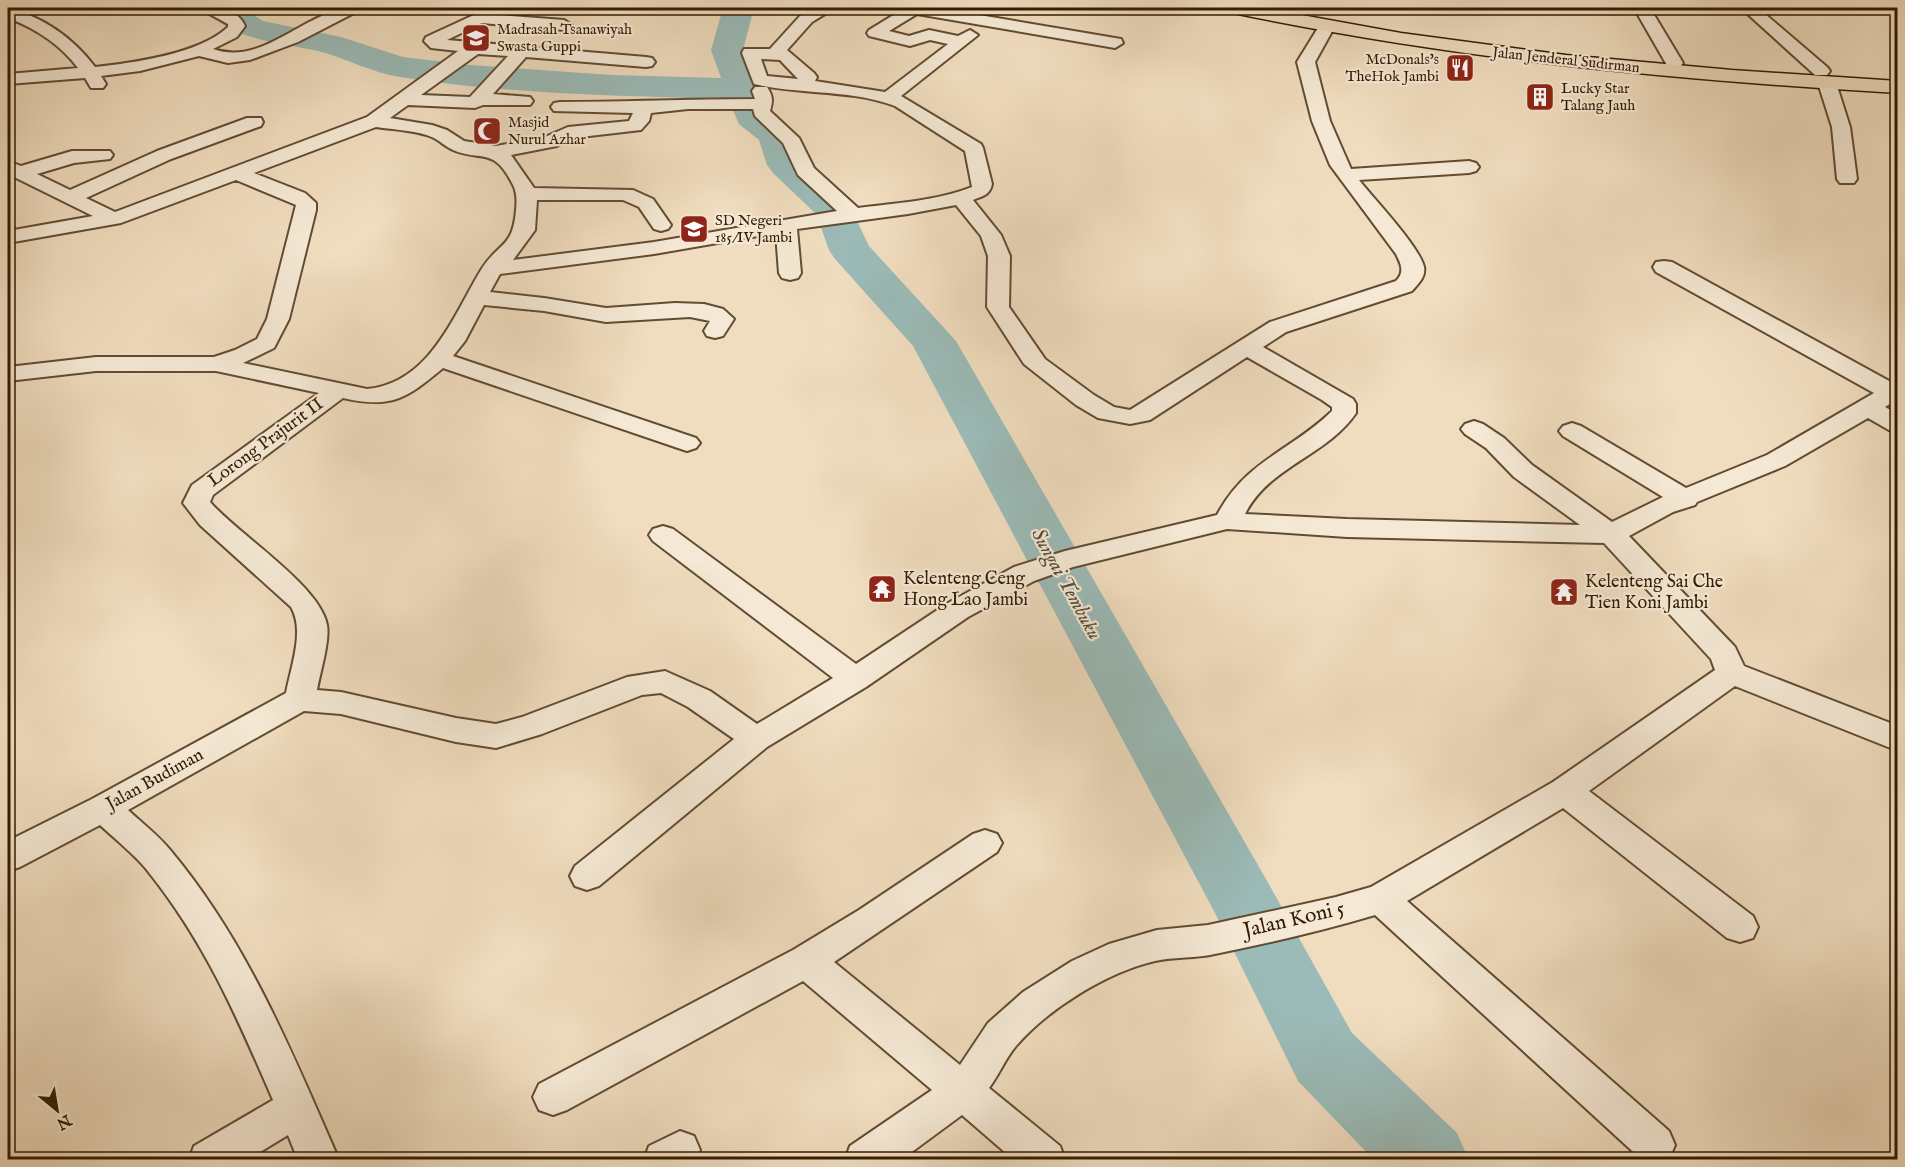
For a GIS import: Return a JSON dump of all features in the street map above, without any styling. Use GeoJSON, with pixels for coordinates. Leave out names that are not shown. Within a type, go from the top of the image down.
{"type":"FeatureCollection","features":[{"type":"Feature","properties":{"kind":"highway","name":"Jalan Jenderal Sudirman"},"geometry":{"type":"LineString","coordinates":[[1238,8],[1327,26],[1438,40],[1824,77],[1898,87]]}},
{"type":"Feature","properties":{"kind":"highway","name":"Jalan Jenderal Sudirman"},"geometry":{"type":"LineString","coordinates":[[1275,8],[1438,40],[1586,63],[1824,77],[1898,77]]}},
{"type":"Feature","properties":{"kind":"street"},"geometry":{"type":"LineString","coordinates":[[8,12],[15,8]]}},
{"type":"Feature","properties":{"kind":"street"},"geometry":{"type":"LineString","coordinates":[[8,79],[95,79],[200,50],[231,35],[237,26],[235,21],[210,8]]}},
{"type":"Feature","properties":{"kind":"street"},"geometry":{"type":"LineString","coordinates":[[200,50],[233,58],[279,44],[352,8]]}},
{"type":"Feature","properties":{"kind":"street"},"geometry":{"type":"LineString","coordinates":[[500,8],[432,41],[438,44],[475,48],[646,62]]}},
{"type":"Feature","properties":{"kind":"street"},"geometry":{"type":"LineString","coordinates":[[776,53],[806,19],[824,8]]}},
{"type":"Feature","properties":{"kind":"street"},"geometry":{"type":"LineString","coordinates":[[960,41],[929,35],[910,41],[875,33],[914,8],[1115,43]]}},
{"type":"Feature","properties":{"kind":"street"},"geometry":{"type":"LineString","coordinates":[[1642,8],[1674,63]]}},
{"type":"Feature","properties":{"kind":"street"},"geometry":{"type":"LineString","coordinates":[[1749,8],[1824,77],[1841,127],[1847,179]]}},
{"type":"Feature","properties":{"kind":"street"},"geometry":{"type":"LineString","coordinates":[[8,12],[67,44],[95,79]]}},
{"type":"Feature","properties":{"kind":"street"},"geometry":{"type":"LineString","coordinates":[[480,18],[564,24]]}},
{"type":"Feature","properties":{"kind":"street"},"geometry":{"type":"LineString","coordinates":[[890,98],[895,91],[960,41],[991,21]]}},
{"type":"Feature","properties":{"kind":"street"},"geometry":{"type":"LineString","coordinates":[[961,198],[990,235],[999,256],[998,307],[1036,364],[1107,413],[1130,417],[1141,415],[1278,327],[1404,286],[1412,278],[1413,267],[1406,253],[1345,175],[1331,147],[1308,76],[1306,62],[1327,26]]}},
{"type":"Feature","properties":{"kind":"street"},"geometry":{"type":"LineString","coordinates":[[8,237],[114,219],[171,200],[235,173],[340,136],[374,121],[475,48]]}},
{"type":"Feature","properties":{"kind":"street"},"geometry":{"type":"LineString","coordinates":[[406,100],[471,104],[479,99],[522,52]]}},
{"type":"Feature","properties":{"kind":"street"},"geometry":{"type":"LineString","coordinates":[[752,104],[760,80],[750,53],[776,53],[785,56],[808,77],[805,84]]}},
{"type":"Feature","properties":{"kind":"street"},"geometry":{"type":"LineString","coordinates":[[492,268],[654,248],[818,219],[908,208],[961,198],[981,190],[982,183],[974,148],[901,102],[890,98],[805,84],[760,80]]}},
{"type":"Feature","properties":{"kind":"street"},"geometry":{"type":"LineString","coordinates":[[479,99],[524,100]]}},
{"type":"Feature","properties":{"kind":"street"},"geometry":{"type":"LineString","coordinates":[[560,106],[643,108],[752,104],[782,130],[792,142],[805,171],[848,215]]}},
{"type":"Feature","properties":{"kind":"street"},"geometry":{"type":"LineString","coordinates":[[374,121],[425,129],[440,134],[459,146],[496,152],[550,142],[568,133],[634,126],[640,121],[643,108]]}},
{"type":"Feature","properties":{"kind":"street"},"geometry":{"type":"LineString","coordinates":[[71,197],[164,155],[254,122]]}},
{"type":"Feature","properties":{"kind":"street"},"geometry":{"type":"LineString","coordinates":[[8,374],[96,364],[216,364],[337,391],[367,396],[390,394],[409,384],[439,359],[453,341],[492,268],[516,244],[525,230],[526,194],[523,184],[506,161],[496,152]]}},
{"type":"Feature","properties":{"kind":"street"},"geometry":{"type":"LineString","coordinates":[[13,170],[72,157],[104,155]]}},
{"type":"Feature","properties":{"kind":"street"},"geometry":{"type":"LineString","coordinates":[[1345,175],[1469,167]]}},
{"type":"Feature","properties":{"kind":"street"},"geometry":{"type":"LineString","coordinates":[[13,170],[114,219]]}},
{"type":"Feature","properties":{"kind":"street"},"geometry":{"type":"LineString","coordinates":[[216,364],[243,355],[266,343],[278,319],[306,210],[306,203],[298,196],[235,173]]}},
{"type":"Feature","properties":{"kind":"street"},"geometry":{"type":"LineString","coordinates":[[526,194],[626,194],[646,203],[661,225]]}},
{"type":"Feature","properties":{"kind":"street"},"geometry":{"type":"LineString","coordinates":[[786,225],[790,273]]}},
{"type":"Feature","properties":{"kind":"street"},"geometry":{"type":"LineString","coordinates":[[586,876],[756,739],[855,679],[958,610],[1024,574],[1065,560],[1227,521],[1347,528],[1612,535],[1624,526],[1760,468],[1823,434],[1894,390],[1664,267]]}},
{"type":"Feature","properties":{"kind":"street"},"geometry":{"type":"LineString","coordinates":[[476,298],[519,301],[615,315],[657,311],[698,312],[719,315],[723,319],[715,331]]}},
{"type":"Feature","properties":{"kind":"street"},"geometry":{"type":"LineString","coordinates":[[1227,521],[1241,495],[1265,472],[1333,425],[1344,413],[1344,404],[1331,395],[1246,347]]}},
{"type":"Feature","properties":{"kind":"street"},"geometry":{"type":"LineString","coordinates":[[439,359],[687,443]]}},
{"type":"Feature","properties":{"kind":"street","name":"Lorong Prajurit II"},"geometry":{"type":"LineString","coordinates":[[300,699],[313,628],[309,613],[301,600],[195,503],[201,491],[337,391]]}},
{"type":"Feature","properties":{"kind":"street"},"geometry":{"type":"LineString","coordinates":[[1868,407],[1898,425]]}},
{"type":"Feature","properties":{"kind":"street"},"geometry":{"type":"LineString","coordinates":[[1474,429],[1495,442],[1523,471],[1550,492],[1612,535],[1724,654],[1732,673],[1898,739]]}},
{"type":"Feature","properties":{"kind":"street"},"geometry":{"type":"LineString","coordinates":[[1572,431],[1686,499]]}},
{"type":"Feature","properties":{"kind":"street"},"geometry":{"type":"LineString","coordinates":[[663,535],[855,679]]}},
{"type":"Feature","properties":{"kind":"street","name":"Jalan Koni 5"},"geometry":{"type":"LineString","coordinates":[[865,1160],[918,1125],[961,1092],[983,1066],[1002,1035],[1036,1004],[1085,972],[1122,955],[1157,945],[1208,940],[1336,912],[1381,899],[1565,790],[1732,673]]}},
{"type":"Feature","properties":{"kind":"street"},"geometry":{"type":"LineString","coordinates":[[300,699],[341,703],[456,730],[496,736],[531,726],[638,685],[664,682],[699,699],[756,739]]}},
{"type":"Feature","properties":{"kind":"street","name":"Jalan Budiman"},"geometry":{"type":"LineString","coordinates":[[8,857],[104,808],[300,699]]}},
{"type":"Feature","properties":{"kind":"street"},"geometry":{"type":"LineString","coordinates":[[1565,790],[1740,927]]}},
{"type":"Feature","properties":{"kind":"street"},"geometry":{"type":"LineString","coordinates":[[104,808],[158,859],[209,929],[246,994],[319,1160]]}},
{"type":"Feature","properties":{"kind":"street"},"geometry":{"type":"LineString","coordinates":[[553,1097],[806,961],[872,920],[985,843]]}},
{"type":"Feature","properties":{"kind":"street"},"geometry":{"type":"LineString","coordinates":[[1381,899],[1655,1145]]}},
{"type":"Feature","properties":{"kind":"street"},"geometry":{"type":"LineString","coordinates":[[806,961],[1045,1160]]}},
{"type":"Feature","properties":{"kind":"street"},"geometry":{"type":"LineString","coordinates":[[209,1160],[296,1108]]}},
{"type":"Feature","properties":{"kind":"waterway"},"geometry":{"type":"LineString","coordinates":[[221,8],[253,28],[329,44],[399,67],[470,75],[612,85],[742,89]]}},
{"type":"Feature","properties":{"kind":"waterway","name":"Sungai Tembuku"},"geometry":{"type":"LineString","coordinates":[[739,8],[727,50],[742,89]]}},
{"type":"Feature","properties":{"kind":"waterway","name":"Sungai Tembuku"},"geometry":{"type":"LineString","coordinates":[[742,89],[752,116],[776,135],[786,165],[834,210],[850,250],[933,341],[1242,899],[1325,1057],[1429,1160]]}},
{"type":"Feature","properties":{"kind":"place","name":"Madrasah Tsanawiyah Swasta Guppi"},"geometry":{"type":"Point","coordinates":[476,38]}},
{"type":"Feature","properties":{"kind":"place","name":"McDonals's TheHok Jambi"},"geometry":{"type":"Point","coordinates":[1460,68]}},
{"type":"Feature","properties":{"kind":"place","name":"Lucky Star Talang Jauh"},"geometry":{"type":"Point","coordinates":[1540,97]}},
{"type":"Feature","properties":{"kind":"place","name":"Masjid Nurul Azhar"},"geometry":{"type":"Point","coordinates":[487,131]}},
{"type":"Feature","properties":{"kind":"place","name":"SD Negeri 185/IV Jambi"},"geometry":{"type":"Point","coordinates":[694,229]}},
{"type":"Feature","properties":{"kind":"place","name":"Kelenteng Ceng Hong Lao Jambi"},"geometry":{"type":"Point","coordinates":[882,589]}},
{"type":"Feature","properties":{"kind":"place","name":"Kelenteng Sai Che Tien Koni Jambi"},"geometry":{"type":"Point","coordinates":[1564,592]}}]}
